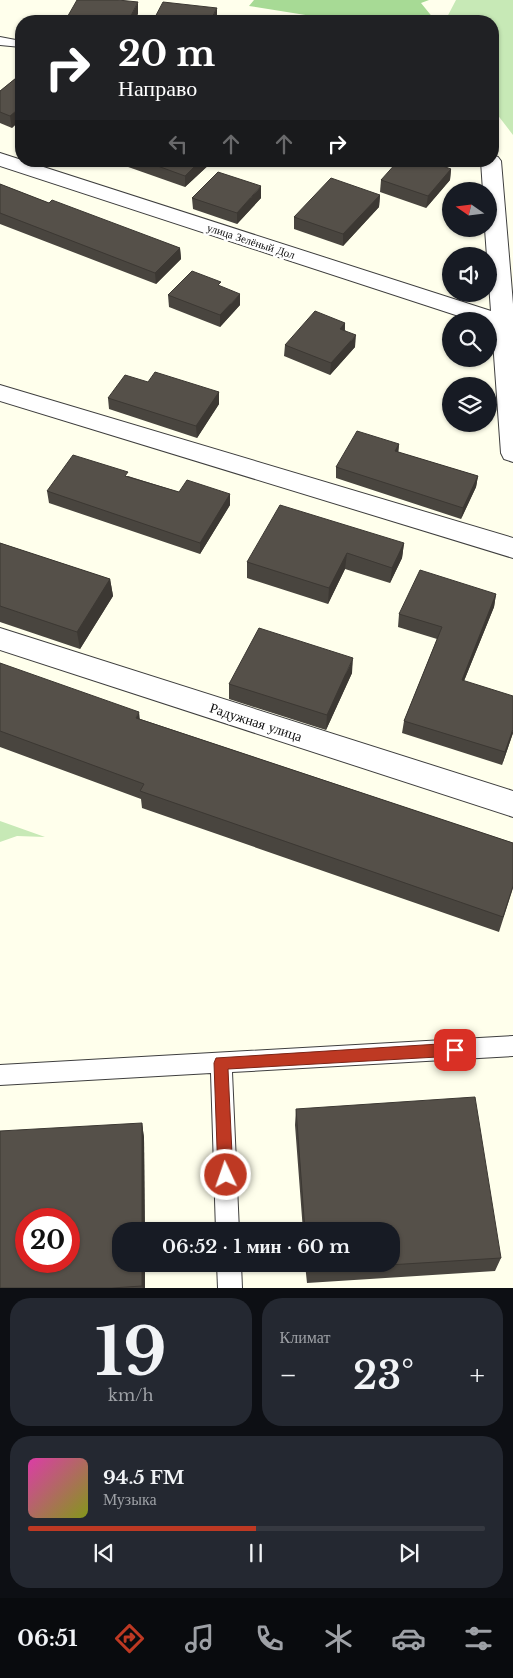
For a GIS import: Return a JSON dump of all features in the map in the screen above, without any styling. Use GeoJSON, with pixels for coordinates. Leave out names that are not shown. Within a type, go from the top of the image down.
{"type":"FeatureCollection","features":[{"type":"Feature","properties":{"kind":"street","name":"улица Зелёный Дол"},"geometry":{"type":"LineString","coordinates":[[0,159],[15,164]]}},
{"type":"Feature","properties":{"kind":"street","name":"улица Зелёный Дол"},"geometry":{"type":"LineString","coordinates":[[25,167],[503,322]]}},
{"type":"Feature","properties":{"kind":"street"},"geometry":{"type":"LineString","coordinates":[[491,167],[513,452]]}},
{"type":"Feature","properties":{"kind":"street"},"geometry":{"type":"LineString","coordinates":[[0,393],[513,548]]}},
{"type":"Feature","properties":{"kind":"street","name":"Радужная улица"},"geometry":{"type":"LineString","coordinates":[[0,639],[513,804]]}},
{"type":"Feature","properties":{"kind":"lane"},"geometry":{"type":"LineString","coordinates":[[0,41],[15,43]]}},
{"type":"Feature","properties":{"kind":"lane"},"geometry":{"type":"LineString","coordinates":[[0,1075],[513,1046]]}},
{"type":"Feature","properties":{"kind":"lane"},"geometry":{"type":"LineString","coordinates":[[221,1063],[228,1222]]}},
{"type":"Feature","properties":{"kind":"lane"},"geometry":{"type":"LineString","coordinates":[[229,1272],[230,1288]]}},
{"type":"Feature","properties":{"kind":"green space"},"geometry":{"type":"Polygon","coordinates":[[[254,0],[429,0],[421,3],[431,15],[305,15],[249,6],[254,0]]]}},
{"type":"Feature","properties":{"kind":"green space"},"geometry":{"type":"Polygon","coordinates":[[[456,0],[513,0],[513,135],[499,117],[499,15],[448,15],[456,0]]]}},
{"type":"Feature","properties":{"kind":"green space"},"geometry":{"type":"Polygon","coordinates":[[[0,821],[45,837],[17,836],[0,842],[0,821]]]}},
{"type":"Feature","properties":{"kind":"building"},"geometry":{"type":"Polygon","coordinates":[[[77,0],[138,2],[131,15],[68,15],[77,0]]]}},
{"type":"Feature","properties":{"kind":"building"},"geometry":{"type":"Polygon","coordinates":[[[163,2],[217,8],[213,15],[156,15],[163,2]]]}},
{"type":"Feature","properties":{"kind":"building"},"geometry":{"type":"Polygon","coordinates":[[[15,79],[15,112],[10,116],[0,112],[0,91],[15,79]]]}},
{"type":"Feature","properties":{"kind":"building"},"geometry":{"type":"Polygon","coordinates":[[[160,167],[194,167],[185,176],[160,167]]]}},
{"type":"Feature","properties":{"kind":"building"},"geometry":{"type":"Polygon","coordinates":[[[393,167],[446,167],[451,169],[428,196],[381,180],[393,167]]]}},
{"type":"Feature","properties":{"kind":"building"},"geometry":{"type":"Polygon","coordinates":[[[218,172],[261,186],[237,213],[192,198],[218,172]]]}},
{"type":"Feature","properties":{"kind":"building"},"geometry":{"type":"Polygon","coordinates":[[[331,178],[380,195],[343,234],[294,217],[331,178]]]}},
{"type":"Feature","properties":{"kind":"building"},"geometry":{"type":"Polygon","coordinates":[[[0,184],[49,203],[52,200],[180,248],[155,273],[0,213],[0,184]]]}},
{"type":"Feature","properties":{"kind":"building"},"geometry":{"type":"Polygon","coordinates":[[[192,271],[221,282],[218,285],[240,294],[220,315],[168,295],[192,271]]]}},
{"type":"Feature","properties":{"kind":"building"},"geometry":{"type":"Polygon","coordinates":[[[315,311],[345,323],[340,329],[356,335],[331,363],[285,345],[315,311]]]}},
{"type":"Feature","properties":{"kind":"building"},"geometry":{"type":"Polygon","coordinates":[[[155,372],[219,392],[196,426],[108,398],[125,375],[148,382],[155,372]]]}},
{"type":"Feature","properties":{"kind":"building"},"geometry":{"type":"Polygon","coordinates":[[[357,431],[399,444],[395,451],[478,476],[463,508],[336,467],[357,431]]]}},
{"type":"Feature","properties":{"kind":"building"},"geometry":{"type":"Polygon","coordinates":[[[73,455],[128,472],[125,476],[179,492],[187,480],[230,494],[200,543],[47,491],[73,455]]]}},
{"type":"Feature","properties":{"kind":"building"},"geometry":{"type":"Polygon","coordinates":[[[280,505],[404,543],[392,568],[347,553],[329,588],[247,562],[280,505]]]}},
{"type":"Feature","properties":{"kind":"building"},"geometry":{"type":"Polygon","coordinates":[[[0,543],[110,579],[77,632],[0,606],[0,543]]]}},
{"type":"Feature","properties":{"kind":"building"},"geometry":{"type":"Polygon","coordinates":[[[420,570],[496,594],[462,680],[513,696],[513,729],[505,752],[404,721],[442,627],[399,614],[420,570]]]}},
{"type":"Feature","properties":{"kind":"building"},"geometry":{"type":"Polygon","coordinates":[[[259,628],[353,658],[327,715],[229,684],[259,628]]]}},
{"type":"Feature","properties":{"kind":"building"},"geometry":{"type":"Polygon","coordinates":[[[0,663],[139,712],[136,718],[513,843],[513,886],[503,917],[140,791],[144,784],[0,731],[0,663]]]}},
{"type":"Feature","properties":{"kind":"building"},"geometry":{"type":"Polygon","coordinates":[[[475,1097],[501,1258],[400,1264],[400,1222],[304,1222],[296,1109],[475,1097]]]}},
{"type":"Feature","properties":{"kind":"building"},"geometry":{"type":"Polygon","coordinates":[[[142,1123],[142,1222],[112,1222],[112,1272],[142,1272],[142,1286],[112,1288],[0,1288],[0,1131],[142,1123]]]}},
{"type":"Feature","properties":{"kind":"route"},"geometry":{"type":"LineString","coordinates":[[226,1175],[221,1063],[455,1050]]}}]}
